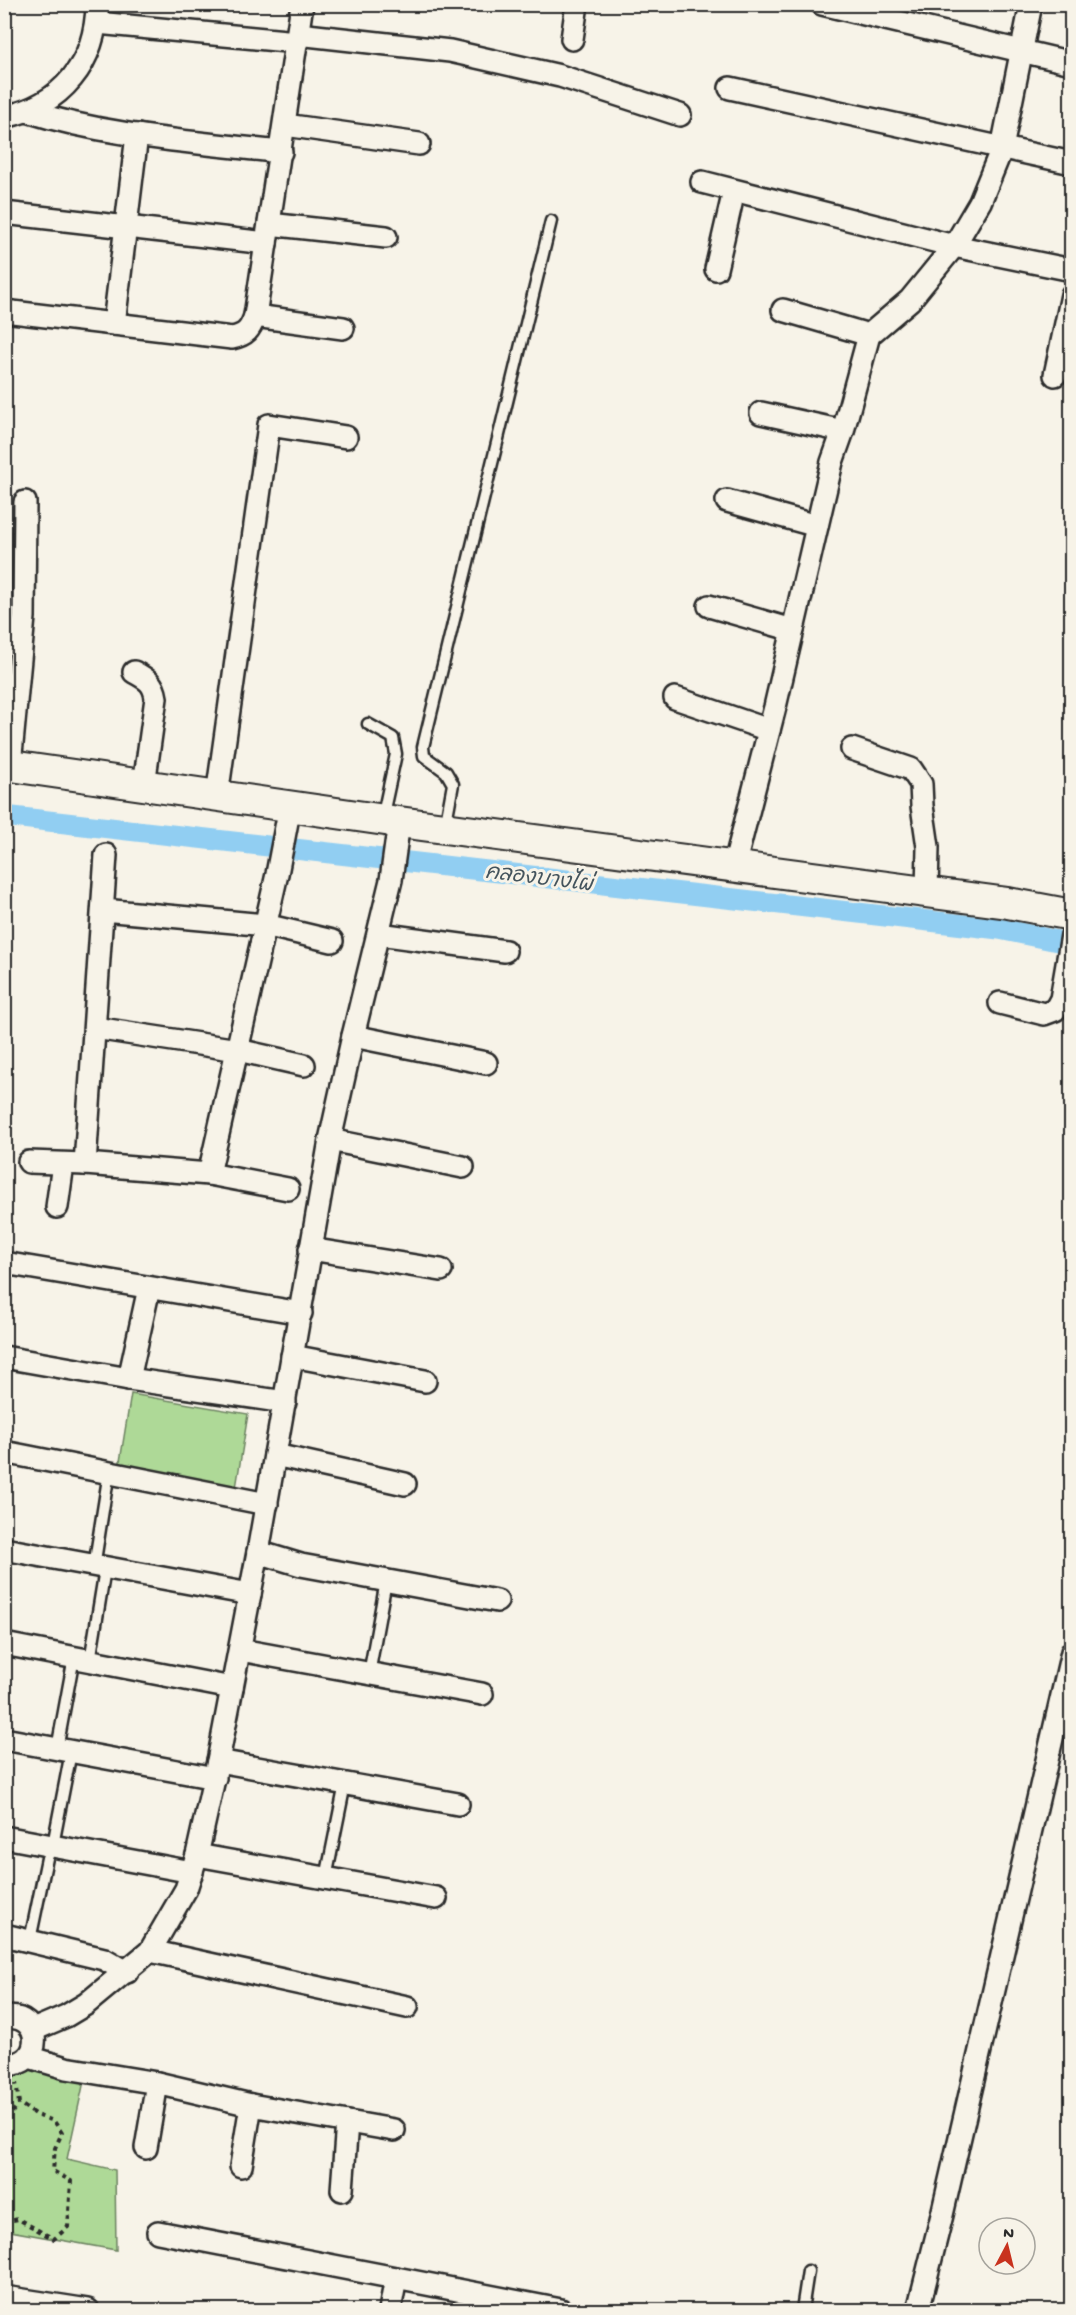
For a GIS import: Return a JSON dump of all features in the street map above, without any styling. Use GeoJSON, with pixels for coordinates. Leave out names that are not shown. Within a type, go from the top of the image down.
{"type":"FeatureCollection","features":[{"type":"Feature","properties":{"kind":"street"},"geometry":{"type":"LineString","coordinates":[[4,311],[232,338],[243,336],[251,329],[281,152],[302,4]]}},
{"type":"Feature","properties":{"kind":"street"},"geometry":{"type":"LineString","coordinates":[[572,39],[577,4]]}},
{"type":"Feature","properties":{"kind":"street"},"geometry":{"type":"LineString","coordinates":[[822,4],[1071,63]]}},
{"type":"Feature","properties":{"kind":"street"},"geometry":{"type":"LineString","coordinates":[[734,867],[832,462],[843,431],[869,335],[910,300],[954,246],[980,202],[1002,148],[1031,4]]}},
{"type":"Feature","properties":{"kind":"street"},"geometry":{"type":"LineString","coordinates":[[5,120],[48,100],[66,85],[81,67],[91,46],[97,14],[298,38],[450,51],[560,76],[680,115]]}},
{"type":"Feature","properties":{"kind":"street"},"geometry":{"type":"LineString","coordinates":[[730,88],[1071,163]]}},
{"type":"Feature","properties":{"kind":"street"},"geometry":{"type":"LineString","coordinates":[[27,111],[63,122],[137,135],[281,152]]}},
{"type":"Feature","properties":{"kind":"street"},"geometry":{"type":"LineString","coordinates":[[285,125],[419,144]]}},
{"type":"Feature","properties":{"kind":"street"},"geometry":{"type":"LineString","coordinates":[[114,324],[137,135]]}},
{"type":"Feature","properties":{"kind":"street"},"geometry":{"type":"LineString","coordinates":[[702,183],[954,246],[1071,270]]}},
{"type":"Feature","properties":{"kind":"street"},"geometry":{"type":"LineString","coordinates":[[716,269],[734,191]]}},
{"type":"Feature","properties":{"kind":"street"},"geometry":{"type":"LineString","coordinates":[[4,213],[127,227],[386,237]]}},
{"type":"Feature","properties":{"kind":"street"},"geometry":{"type":"LineString","coordinates":[[1055,375],[1071,295]]}},
{"type":"Feature","properties":{"kind":"street"},"geometry":{"type":"LineString","coordinates":[[783,310],[869,335]]}},
{"type":"Feature","properties":{"kind":"street"},"geometry":{"type":"LineString","coordinates":[[255,316],[343,328]]}},
{"type":"Feature","properties":{"kind":"street"},"geometry":{"type":"LineString","coordinates":[[761,412],[843,431]]}},
{"type":"Feature","properties":{"kind":"street"},"geometry":{"type":"LineString","coordinates":[[217,795],[269,425],[346,437]]}},
{"type":"Feature","properties":{"kind":"street"},"geometry":{"type":"LineString","coordinates":[[727,501],[817,526]]}},
{"type":"Feature","properties":{"kind":"street"},"geometry":{"type":"LineString","coordinates":[[25,502],[24,617],[7,765],[217,795],[288,817],[445,828],[1008,903],[1071,915]]}},
{"type":"Feature","properties":{"kind":"street"},"geometry":{"type":"LineString","coordinates":[[709,606],[792,630]]}},
{"type":"Feature","properties":{"kind":"street"},"geometry":{"type":"LineString","coordinates":[[134,672],[150,681],[155,688],[156,698],[144,785]]}},
{"type":"Feature","properties":{"kind":"street"},"geometry":{"type":"LineString","coordinates":[[675,698],[769,730]]}},
{"type":"Feature","properties":{"kind":"street"},"geometry":{"type":"LineString","coordinates":[[852,749],[911,769],[921,784],[928,847],[927,892]]}},
{"type":"Feature","properties":{"kind":"street"},"geometry":{"type":"LineString","coordinates":[[209,1174],[288,817]]}},
{"type":"Feature","properties":{"kind":"street"},"geometry":{"type":"LineString","coordinates":[[33,2030],[66,2016],[86,2004],[128,1972],[150,1951],[186,1889],[195,1863],[217,1770],[240,1650],[330,1140],[392,872],[393,826]]}},
{"type":"Feature","properties":{"kind":"street"},"geometry":{"type":"LineString","coordinates":[[85,1164],[106,855]]}},
{"type":"Feature","properties":{"kind":"street"},"geometry":{"type":"LineString","coordinates":[[103,910],[265,925],[332,941]]}},
{"type":"Feature","properties":{"kind":"street"},"geometry":{"type":"LineString","coordinates":[[379,934],[505,951]]}},
{"type":"Feature","properties":{"kind":"street"},"geometry":{"type":"LineString","coordinates":[[1000,1003],[1044,1014],[1055,1010],[1061,999],[1071,935]]}},
{"type":"Feature","properties":{"kind":"street"},"geometry":{"type":"LineString","coordinates":[[95,1028],[238,1050],[304,1065]]}},
{"type":"Feature","properties":{"kind":"street"},"geometry":{"type":"LineString","coordinates":[[353,1036],[486,1063]]}},
{"type":"Feature","properties":{"kind":"street"},"geometry":{"type":"LineString","coordinates":[[330,1140],[464,1167]]}},
{"type":"Feature","properties":{"kind":"street"},"geometry":{"type":"LineString","coordinates":[[29,1162],[209,1174],[288,1189]]}},
{"type":"Feature","properties":{"kind":"street"},"geometry":{"type":"LineString","coordinates":[[57,1207],[63,1164]]}},
{"type":"Feature","properties":{"kind":"street"},"geometry":{"type":"LineString","coordinates":[[310,1249],[441,1270]]}},
{"type":"Feature","properties":{"kind":"street"},"geometry":{"type":"LineString","coordinates":[[4,1263],[301,1312]]}},
{"type":"Feature","properties":{"kind":"street"},"geometry":{"type":"LineString","coordinates":[[129,1379],[149,1288]]}},
{"type":"Feature","properties":{"kind":"street"},"geometry":{"type":"LineString","coordinates":[[292,1356],[425,1381]]}},
{"type":"Feature","properties":{"kind":"street"},"geometry":{"type":"LineString","coordinates":[[4,1357],[129,1379],[285,1402]]}},
{"type":"Feature","properties":{"kind":"street"},"geometry":{"type":"LineString","coordinates":[[4,1452],[267,1504]]}},
{"type":"Feature","properties":{"kind":"street"},"geometry":{"type":"LineString","coordinates":[[275,1455],[405,1484]]}},
{"type":"Feature","properties":{"kind":"street"},"geometry":{"type":"LineString","coordinates":[[4,1549],[250,1594]]}},
{"type":"Feature","properties":{"kind":"street"},"geometry":{"type":"LineString","coordinates":[[258,1552],[302,1564],[497,1601]]}},
{"type":"Feature","properties":{"kind":"street"},"geometry":{"type":"LineString","coordinates":[[4,1644],[232,1688]]}},
{"type":"Feature","properties":{"kind":"street"},"geometry":{"type":"LineString","coordinates":[[240,1650],[482,1694]]}},
{"type":"Feature","properties":{"kind":"street"},"geometry":{"type":"LineString","coordinates":[[918,2310],[942,2215],[1071,1652]]}},
{"type":"Feature","properties":{"kind":"street"},"geometry":{"type":"LineString","coordinates":[[4,1739],[64,1750],[345,1784],[458,1804]]}},
{"type":"Feature","properties":{"kind":"street"},"geometry":{"type":"LineString","coordinates":[[4,1837],[326,1878],[436,1898]]}},
{"type":"Feature","properties":{"kind":"street"},"geometry":{"type":"LineString","coordinates":[[4,1935],[104,1959],[128,1972]]}},
{"type":"Feature","properties":{"kind":"street"},"geometry":{"type":"LineString","coordinates":[[150,1951],[407,2007]]}},
{"type":"Feature","properties":{"kind":"street"},"geometry":{"type":"LineString","coordinates":[[4,2018],[17,2017],[33,2030],[34,2049],[16,2062]]}},
{"type":"Feature","properties":{"kind":"street"},"geometry":{"type":"LineString","coordinates":[[16,2062],[157,2083],[251,2105],[394,2130]]}},
{"type":"Feature","properties":{"kind":"street"},"geometry":{"type":"LineString","coordinates":[[146,2148],[157,2083]]}},
{"type":"Feature","properties":{"kind":"street"},"geometry":{"type":"LineString","coordinates":[[241,2166],[251,2105]]}},
{"type":"Feature","properties":{"kind":"street"},"geometry":{"type":"LineString","coordinates":[[342,2190],[347,2122]]}},
{"type":"Feature","properties":{"kind":"street"},"geometry":{"type":"LineString","coordinates":[[158,2232],[561,2310]]}},
{"type":"Feature","properties":{"kind":"street"},"geometry":{"type":"LineString","coordinates":[[390,2310],[396,2278]]}},
{"type":"Feature","properties":{"kind":"street"},"geometry":{"type":"LineString","coordinates":[[4,2297],[56,2308],[88,2310]]}},
{"type":"Feature","properties":{"kind":"lane"},"geometry":{"type":"LineString","coordinates":[[445,828],[453,784],[446,772],[424,756],[423,747],[552,221]]}},
{"type":"Feature","properties":{"kind":"lane"},"geometry":{"type":"LineString","coordinates":[[368,724],[393,738],[396,754],[393,826]]}},
{"type":"Feature","properties":{"kind":"lane"},"geometry":{"type":"LineString","coordinates":[[30,1940],[47,1858],[53,1845],[64,1750],[99,1568],[109,1472]]}},
{"type":"Feature","properties":{"kind":"lane"},"geometry":{"type":"LineString","coordinates":[[369,1674],[386,1581]]}},
{"type":"Feature","properties":{"kind":"lane"},"geometry":{"type":"LineString","coordinates":[[326,1878],[345,1784]]}},
{"type":"Feature","properties":{"kind":"lane"},"geometry":{"type":"LineString","coordinates":[[802,2310],[808,2271]]}},
{"type":"Feature","properties":{"kind":"path"},"geometry":{"type":"LineString","coordinates":[[4,2128],[7,2119],[19,2103],[16,2062]]}},
{"type":"Feature","properties":{"kind":"path"},"geometry":{"type":"LineString","coordinates":[[4,2222],[18,2219],[54,2239],[68,2227],[71,2181],[53,2171],[55,2148],[62,2133],[54,2121],[36,2115],[19,2103]]}},
{"type":"Feature","properties":{"kind":"green space"},"geometry":{"type":"Polygon","coordinates":[[[131,1394],[248,1414],[235,1494],[118,1474],[131,1394]]]}},
{"type":"Feature","properties":{"kind":"green space"},"geometry":{"type":"Polygon","coordinates":[[[16,2066],[84,2081],[67,2159],[115,2170],[116,2250],[5,2230],[4,2074],[16,2066]]]}},
{"type":"Feature","properties":{"kind":"waterway","name":"คลองบางไผ่"},"geometry":{"type":"LineString","coordinates":[[4,816],[999,929],[1072,944]]}}]}
